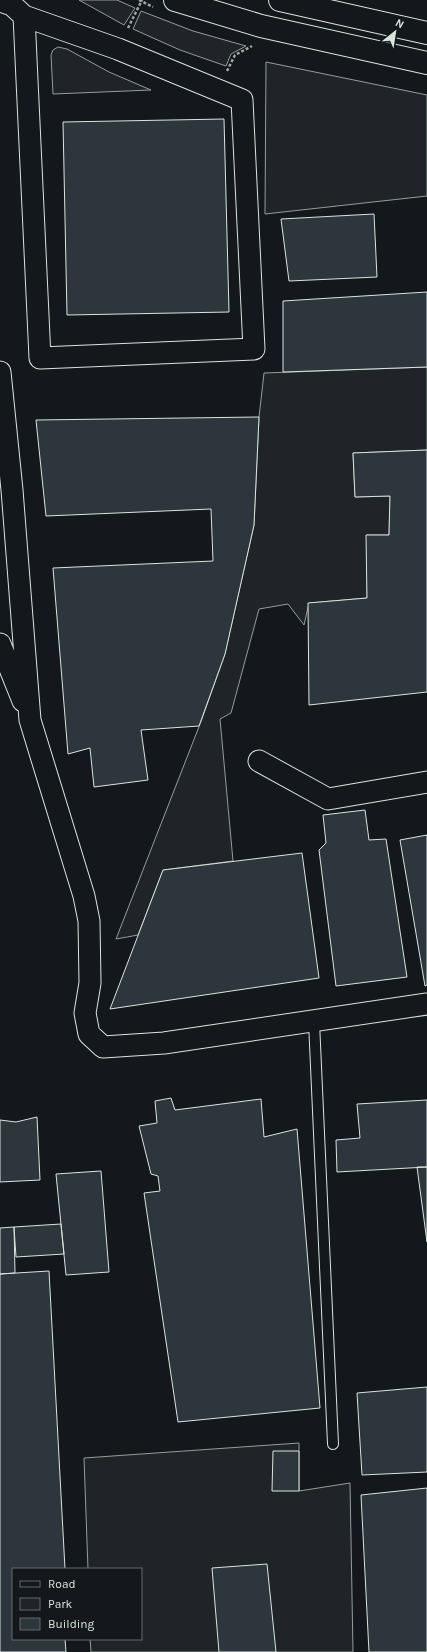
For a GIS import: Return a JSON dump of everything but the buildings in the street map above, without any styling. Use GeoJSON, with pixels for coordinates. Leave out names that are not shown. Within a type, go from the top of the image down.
{"type":"FeatureCollection","features":[{"type":"Feature","properties":{"kind":"main road"},"geometry":{"type":"LineString","coordinates":[[175,0],[261,26],[427,63]]}},
{"type":"Feature","properties":{"kind":"main road"},"geometry":{"type":"LineString","coordinates":[[280,0],[427,32]]}},
{"type":"Feature","properties":{"kind":"street"},"geometry":{"type":"LineString","coordinates":[[0,1],[12,5],[24,16],[118,49],[242,100],[254,349],[40,358],[24,16]]}},
{"type":"Feature","properties":{"kind":"street"},"geometry":{"type":"LineString","coordinates":[[0,372],[12,490],[9,564],[30,720]]}},
{"type":"Feature","properties":{"kind":"street"},"geometry":{"type":"LineString","coordinates":[[0,510],[12,490]]}},
{"type":"Feature","properties":{"kind":"street"},"geometry":{"type":"LineString","coordinates":[[0,644],[30,720],[84,896],[89,921],[90,983],[86,1014],[89,1034],[103,1047],[164,1043],[314,1022],[427,1004]]}},
{"type":"Feature","properties":{"kind":"street"},"geometry":{"type":"LineString","coordinates":[[259,761],[328,799],[427,782]]}},
{"type":"Feature","properties":{"kind":"lane"},"geometry":{"type":"LineString","coordinates":[[314,1022],[333,1444]]}},
{"type":"Feature","properties":{"kind":"path"},"geometry":{"type":"LineString","coordinates":[[118,49],[142,0]]}},
{"type":"Feature","properties":{"kind":"path"},"geometry":{"type":"LineString","coordinates":[[221,91],[230,64],[235,55],[250,48],[256,41],[261,26]]}},
{"type":"Feature","properties":{"kind":"green space"},"geometry":{"type":"Polygon","coordinates":[[[79,0],[117,0],[135,8],[124,25],[79,0]]]}},
{"type":"Feature","properties":{"kind":"green space"},"geometry":{"type":"Polygon","coordinates":[[[141,11],[193,31],[246,46],[231,54],[226,66],[180,50],[133,29],[141,11]]]}},
{"type":"Feature","properties":{"kind":"green space"},"geometry":{"type":"Polygon","coordinates":[[[58,47],[67,49],[109,72],[151,90],[53,94],[51,55],[53,50],[58,47]]]}},
{"type":"Feature","properties":{"kind":"green space"},"geometry":{"type":"Polygon","coordinates":[[[266,62],[427,95],[427,196],[265,214],[266,62]]]}},
{"type":"Feature","properties":{"kind":"green space"},"geometry":{"type":"Polygon","coordinates":[[[427,367],[427,450],[353,453],[355,497],[390,496],[389,535],[367,535],[367,598],[309,603],[304,625],[288,604],[259,609],[231,713],[220,719],[233,861],[163,870],[138,935],[116,939],[202,719],[225,654],[254,525],[259,417],[264,373],[427,367]]]}},
{"type":"Feature","properties":{"kind":"green space"},"geometry":{"type":"Polygon","coordinates":[[[299,1443],[299,1491],[350,1483],[353,1652],[91,1652],[90,1640],[142,1640],[142,1568],[88,1568],[84,1458],[299,1443]]]}}]}
